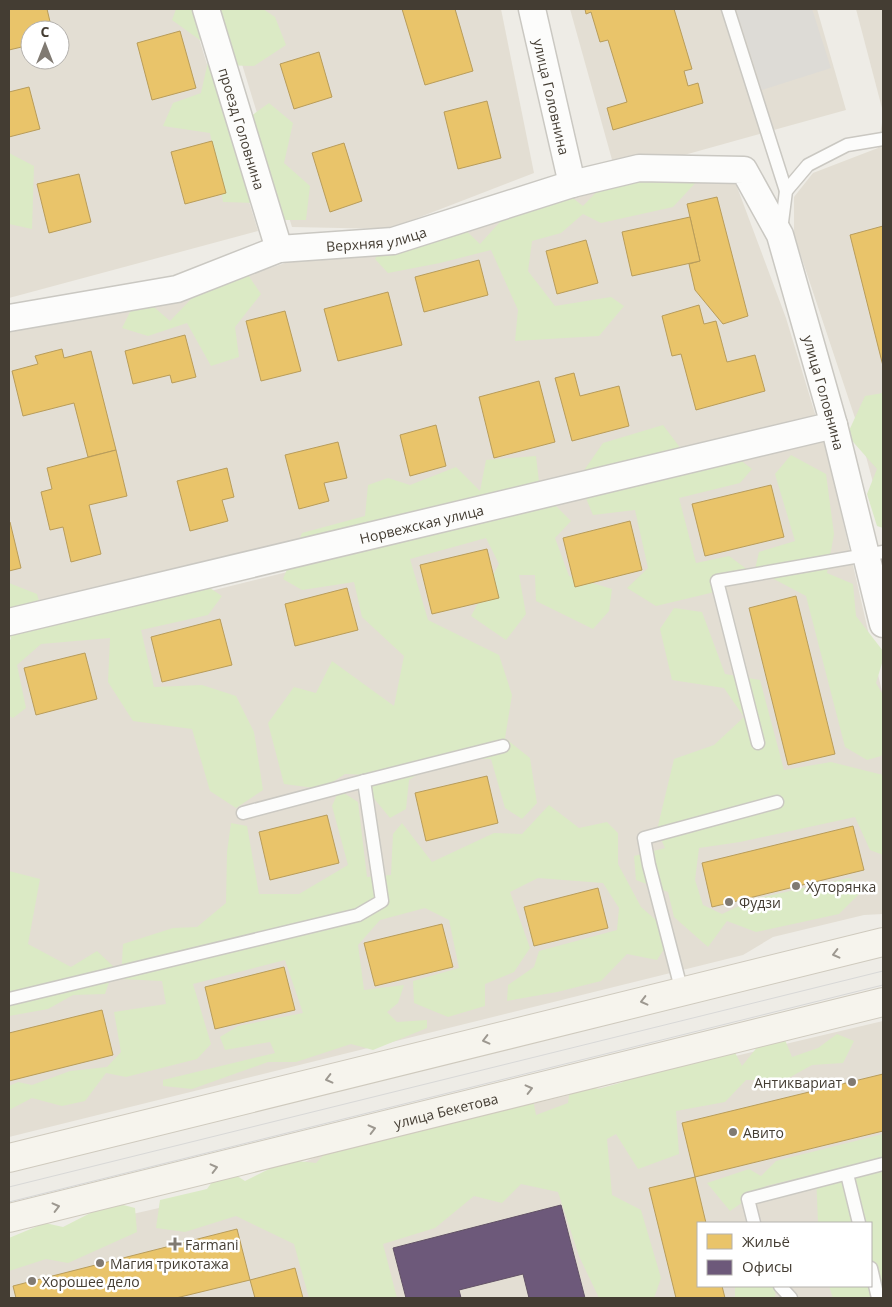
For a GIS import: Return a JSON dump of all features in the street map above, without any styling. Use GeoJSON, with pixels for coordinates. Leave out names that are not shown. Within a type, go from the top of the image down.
{"type":"FeatureCollection","features":[{"type":"Feature","properties":{"kind":"main road"},"geometry":{"type":"LineString","coordinates":[[9,1158],[883,942]]}},
{"type":"Feature","properties":{"kind":"main road","name":"улица Бекетова"},"geometry":{"type":"LineString","coordinates":[[9,1218],[883,1002]]}},
{"type":"Feature","properties":{"kind":"street","name":"проезд Головнина"},"geometry":{"type":"LineString","coordinates":[[206,9],[278,249]]}},
{"type":"Feature","properties":{"kind":"street","name":"улица Головнина"},"geometry":{"type":"LineString","coordinates":[[532,9],[572,184]]}},
{"type":"Feature","properties":{"kind":"street","name":"Верхняя улица"},"geometry":{"type":"LineString","coordinates":[[9,318],[177,289],[278,249],[393,241],[572,184],[639,168],[744,170]]}},
{"type":"Feature","properties":{"kind":"street","name":"улица Головнина"},"geometry":{"type":"LineString","coordinates":[[744,170],[780,235],[834,425],[874,554],[883,624]]}},
{"type":"Feature","properties":{"kind":"street","name":"Норвежская улица"},"geometry":{"type":"LineString","coordinates":[[9,622],[834,425]]}},
{"type":"Feature","properties":{"kind":"lane"},"geometry":{"type":"LineString","coordinates":[[728,9],[786,192],[780,235]]}},
{"type":"Feature","properties":{"kind":"lane"},"geometry":{"type":"LineString","coordinates":[[786,192],[808,165],[847,145],[883,139]]}},
{"type":"Feature","properties":{"kind":"lane"},"geometry":{"type":"LineString","coordinates":[[758,742],[717,581],[874,554]]}},
{"type":"Feature","properties":{"kind":"lane"},"geometry":{"type":"LineString","coordinates":[[243,813],[503,746]]}},
{"type":"Feature","properties":{"kind":"lane"},"geometry":{"type":"LineString","coordinates":[[9,1000],[358,915],[382,901],[364,781]]}},
{"type":"Feature","properties":{"kind":"lane"},"geometry":{"type":"LineString","coordinates":[[682,992],[649,865],[644,838],[777,802]]}},
{"type":"Feature","properties":{"kind":"lane"},"geometry":{"type":"LineString","coordinates":[[754,1222],[748,1199],[883,1164]]}},
{"type":"Feature","properties":{"kind":"lane"},"geometry":{"type":"LineString","coordinates":[[847,1174],[859,1222]]}},
{"type":"Feature","properties":{"kind":"lane"},"geometry":{"type":"LineString","coordinates":[[872,1272],[878,1298]]}},
{"type":"Feature","properties":{"kind":"lane"},"geometry":{"type":"LineString","coordinates":[[781,1287],[791,1298]]}},
{"type":"Feature","properties":{"kind":"shaded area"},"geometry":{"type":"Polygon","coordinates":[[[9,9],[190,9],[258,231],[9,298],[9,9]]]}},
{"type":"Feature","properties":{"kind":"shaded area"},"geometry":{"type":"Polygon","coordinates":[[[225,9],[501,9],[534,173],[389,229],[292,227],[225,9]]]}},
{"type":"Feature","properties":{"kind":"shaded area"},"geometry":{"type":"Polygon","coordinates":[[[570,9],[817,9],[846,110],[616,174],[570,9]]]}},
{"type":"Feature","properties":{"kind":"shaded area"},"geometry":{"type":"Polygon","coordinates":[[[736,9],[812,9],[831,68],[762,90],[736,9]]]}},
{"type":"Feature","properties":{"kind":"shaded area"},"geometry":{"type":"Polygon","coordinates":[[[856,9],[883,9],[883,112],[856,9]]]}},
{"type":"Feature","properties":{"kind":"shaded area"},"geometry":{"type":"Polygon","coordinates":[[[883,116],[883,520],[859,430],[794,235],[794,197],[813,173],[878,148],[883,116]]]}},
{"type":"Feature","properties":{"kind":"shaded area"},"geometry":{"type":"Polygon","coordinates":[[[727,160],[786,318],[816,417],[9,610],[9,329],[184,297],[297,259],[727,160]]]}},
{"type":"Feature","properties":{"kind":"shaded area"},"geometry":{"type":"Polygon","coordinates":[[[824,439],[883,696],[883,914],[864,915],[773,937],[743,955],[9,1137],[9,641],[824,439]]]}},
{"type":"Feature","properties":{"kind":"shaded area"},"geometry":{"type":"Polygon","coordinates":[[[883,1021],[883,1298],[9,1298],[9,1238],[41,1235],[220,1194],[333,1151],[883,1021]]]}},
{"type":"Feature","properties":{"kind":"green space"},"geometry":{"type":"Polygon","coordinates":[[[176,9],[263,9],[275,17],[286,45],[254,66],[217,65],[233,129],[269,103],[293,123],[284,163],[310,186],[306,220],[280,220],[257,203],[223,202],[210,133],[163,126],[173,103],[201,93],[211,48],[172,20],[176,9]]]}},
{"type":"Feature","properties":{"kind":"green space"},"geometry":{"type":"Polygon","coordinates":[[[9,153],[34,166],[32,229],[9,224],[9,153]]]}},
{"type":"Feature","properties":{"kind":"green space"},"geometry":{"type":"Polygon","coordinates":[[[700,178],[673,207],[601,223],[583,214],[561,233],[532,241],[528,271],[555,306],[611,297],[624,306],[599,336],[515,341],[518,310],[491,250],[440,263],[388,273],[375,259],[389,235],[454,219],[480,244],[520,200],[565,192],[583,206],[609,179],[700,178]]]}},
{"type":"Feature","properties":{"kind":"green space"},"geometry":{"type":"Polygon","coordinates":[[[244,269],[261,294],[235,327],[239,357],[211,366],[187,323],[148,336],[122,328],[139,294],[170,321],[216,273],[244,269]]]}},
{"type":"Feature","properties":{"kind":"green space"},"geometry":{"type":"Polygon","coordinates":[[[883,393],[883,528],[877,526],[867,494],[877,469],[847,435],[865,396],[883,393]]]}},
{"type":"Feature","properties":{"kind":"green space"},"geometry":{"type":"Polygon","coordinates":[[[663,425],[694,466],[735,456],[752,469],[740,483],[679,498],[696,563],[729,556],[748,570],[723,590],[656,606],[627,588],[648,568],[635,510],[593,515],[578,479],[603,443],[663,425]]]}},
{"type":"Feature","properties":{"kind":"green space"},"geometry":{"type":"Polygon","coordinates":[[[791,455],[826,474],[834,534],[827,573],[853,584],[856,616],[883,651],[883,660],[876,683],[883,695],[883,753],[881,756],[867,760],[845,747],[806,596],[755,569],[759,552],[795,541],[775,474],[791,455]]]}},
{"type":"Feature","properties":{"kind":"green space"},"geometry":{"type":"Polygon","coordinates":[[[536,456],[540,490],[571,521],[555,538],[569,576],[612,589],[609,611],[593,629],[536,601],[535,575],[519,575],[526,614],[506,640],[471,616],[499,564],[486,538],[410,559],[428,620],[499,655],[512,695],[505,738],[530,758],[537,803],[522,819],[505,808],[491,759],[442,758],[409,780],[406,809],[390,818],[372,796],[370,775],[345,774],[322,789],[284,784],[268,723],[294,687],[316,693],[332,661],[394,706],[404,656],[362,617],[354,582],[302,590],[283,579],[302,533],[365,516],[368,485],[388,478],[410,485],[456,467],[480,491],[486,460],[536,456]]]}},
{"type":"Feature","properties":{"kind":"green space"},"geometry":{"type":"Polygon","coordinates":[[[199,581],[222,596],[208,615],[141,630],[154,687],[202,685],[236,696],[254,732],[263,790],[236,808],[210,791],[192,729],[133,721],[108,682],[110,638],[41,644],[17,665],[26,708],[13,718],[9,716],[9,643],[11,638],[9,635],[9,583],[37,594],[45,623],[199,581]]]}},
{"type":"Feature","properties":{"kind":"green space"},"geometry":{"type":"Polygon","coordinates":[[[674,608],[702,612],[725,674],[760,680],[784,770],[831,762],[883,775],[883,855],[870,850],[855,817],[740,842],[699,848],[695,880],[703,905],[722,914],[754,899],[849,878],[864,889],[839,914],[756,932],[727,921],[708,947],[674,917],[668,892],[636,880],[634,856],[665,848],[657,830],[674,759],[714,745],[744,717],[724,688],[672,680],[660,629],[674,608]]]}},
{"type":"Feature","properties":{"kind":"green space"},"geometry":{"type":"Polygon","coordinates":[[[339,790],[358,802],[367,877],[391,875],[393,834],[402,823],[432,862],[494,833],[522,834],[549,805],[579,828],[607,822],[618,833],[618,864],[641,907],[673,935],[657,960],[627,954],[601,981],[557,992],[507,1001],[508,985],[534,967],[539,951],[617,930],[619,908],[603,883],[538,878],[510,892],[530,948],[514,972],[485,984],[485,1006],[448,1017],[414,1003],[413,981],[459,968],[449,920],[425,908],[380,920],[358,945],[364,990],[404,985],[398,1003],[387,1012],[397,1022],[427,1020],[427,1028],[373,1050],[351,1044],[296,1062],[268,1062],[192,1089],[163,1086],[163,1080],[275,1053],[270,1042],[225,1050],[220,1037],[238,1026],[303,1013],[285,960],[193,984],[211,1044],[197,1059],[126,1077],[106,1073],[85,1101],[62,1106],[32,1098],[9,1110],[9,1086],[18,1082],[32,1085],[70,1071],[107,1067],[121,1052],[114,1012],[166,1004],[162,981],[121,979],[123,944],[173,928],[197,927],[226,903],[227,852],[231,823],[247,826],[259,894],[299,894],[348,865],[332,806],[339,790]]]}},
{"type":"Feature","properties":{"kind":"green space"},"geometry":{"type":"Polygon","coordinates":[[[9,871],[40,879],[28,944],[71,967],[97,951],[114,967],[105,994],[73,995],[48,1009],[9,1016],[9,871]]]}},
{"type":"Feature","properties":{"kind":"green space"},"geometry":{"type":"Polygon","coordinates":[[[837,1034],[854,1041],[843,1063],[812,1065],[785,1080],[746,1080],[725,1102],[676,1111],[679,1154],[638,1169],[616,1134],[607,1139],[612,1195],[641,1210],[661,1278],[654,1298],[599,1298],[579,1256],[558,1192],[521,1184],[502,1203],[474,1196],[435,1228],[383,1244],[397,1298],[309,1298],[294,1244],[236,1216],[185,1232],[156,1228],[160,1200],[207,1189],[223,1167],[245,1181],[287,1160],[316,1163],[340,1138],[531,1089],[536,1115],[568,1103],[571,1081],[599,1089],[623,1082],[627,1058],[731,1045],[742,1066],[767,1035],[783,1035],[792,1057],[818,1048],[837,1034]]]}},
{"type":"Feature","properties":{"kind":"green space"},"geometry":{"type":"Polygon","coordinates":[[[883,1134],[883,1298],[833,1298],[829,1287],[872,1287],[872,1222],[818,1222],[816,1174],[766,1186],[730,1211],[707,1183],[749,1169],[761,1176],[776,1161],[883,1134]]]}},
{"type":"Feature","properties":{"kind":"green space"},"geometry":{"type":"Polygon","coordinates":[[[112,1202],[135,1208],[137,1232],[68,1263],[46,1259],[9,1271],[9,1238],[45,1223],[63,1227],[112,1202]]]}},
{"type":"Feature","properties":{"kind":"green space"},"geometry":{"type":"Polygon","coordinates":[[[735,1287],[776,1287],[775,1298],[735,1298],[735,1287]]]}},
{"type":"Feature","properties":{"kind":"building: Жильё"},"geometry":{"type":"Polygon","coordinates":[[[9,9],[47,9],[50,20],[20,20],[20,47],[9,50],[9,9]]]}},
{"type":"Feature","properties":{"kind":"building: Жильё"},"geometry":{"type":"Polygon","coordinates":[[[402,9],[455,9],[473,71],[425,85],[402,9]]]}},
{"type":"Feature","properties":{"kind":"building: Жильё"},"geometry":{"type":"Polygon","coordinates":[[[585,9],[674,9],[692,69],[684,71],[688,86],[698,83],[703,103],[613,130],[607,108],[627,102],[608,40],[600,42],[591,12],[586,14],[585,9]]]}},
{"type":"Feature","properties":{"kind":"building: Жильё"},"geometry":{"type":"Polygon","coordinates":[[[180,31],[196,88],[152,100],[137,43],[180,31]]]}},
{"type":"Feature","properties":{"kind":"building: Жильё"},"geometry":{"type":"Polygon","coordinates":[[[319,52],[332,97],[294,109],[280,64],[319,52]]]}},
{"type":"Feature","properties":{"kind":"building: Жильё"},"geometry":{"type":"Polygon","coordinates":[[[29,87],[40,129],[9,137],[9,92],[29,87]]]}},
{"type":"Feature","properties":{"kind":"building: Жильё"},"geometry":{"type":"Polygon","coordinates":[[[487,101],[501,158],[458,169],[444,112],[487,101]]]}},
{"type":"Feature","properties":{"kind":"building: Жильё"},"geometry":{"type":"Polygon","coordinates":[[[212,141],[226,193],[185,204],[171,152],[212,141]]]}},
{"type":"Feature","properties":{"kind":"building: Жильё"},"geometry":{"type":"Polygon","coordinates":[[[344,143],[362,201],[330,212],[312,153],[344,143]]]}},
{"type":"Feature","properties":{"kind":"building: Жильё"},"geometry":{"type":"Polygon","coordinates":[[[79,174],[91,222],[49,233],[37,184],[79,174]]]}},
{"type":"Feature","properties":{"kind":"building: Жильё"},"geometry":{"type":"Polygon","coordinates":[[[717,197],[748,316],[723,324],[695,290],[689,264],[700,261],[687,204],[717,197]]]}},
{"type":"Feature","properties":{"kind":"building: Жильё"},"geometry":{"type":"Polygon","coordinates":[[[690,217],[700,261],[632,276],[622,232],[690,217]]]}},
{"type":"Feature","properties":{"kind":"building: Жильё"},"geometry":{"type":"Polygon","coordinates":[[[883,226],[883,366],[850,235],[883,226]]]}},
{"type":"Feature","properties":{"kind":"building: Жильё"},"geometry":{"type":"Polygon","coordinates":[[[586,240],[598,283],[557,294],[546,251],[586,240]]]}},
{"type":"Feature","properties":{"kind":"building: Жильё"},"geometry":{"type":"Polygon","coordinates":[[[479,260],[488,295],[424,312],[415,277],[479,260]]]}},
{"type":"Feature","properties":{"kind":"building: Жильё"},"geometry":{"type":"Polygon","coordinates":[[[388,292],[402,345],[338,361],[324,309],[388,292]]]}},
{"type":"Feature","properties":{"kind":"building: Жильё"},"geometry":{"type":"Polygon","coordinates":[[[699,305],[704,324],[716,321],[727,362],[755,355],[765,391],[696,410],[681,354],[672,356],[662,316],[699,305]]]}},
{"type":"Feature","properties":{"kind":"building: Жильё"},"geometry":{"type":"Polygon","coordinates":[[[285,311],[301,371],[261,381],[246,321],[285,311]]]}},
{"type":"Feature","properties":{"kind":"building: Жильё"},"geometry":{"type":"Polygon","coordinates":[[[185,335],[196,377],[172,383],[170,375],[133,384],[125,351],[185,335]]]}},
{"type":"Feature","properties":{"kind":"building: Жильё"},"geometry":{"type":"Polygon","coordinates":[[[62,349],[64,358],[91,351],[116,450],[88,457],[74,403],[23,416],[12,371],[38,364],[35,356],[62,349]]]}},
{"type":"Feature","properties":{"kind":"building: Жильё"},"geometry":{"type":"Polygon","coordinates":[[[574,373],[580,396],[619,386],[629,426],[572,441],[555,378],[574,373]]]}},
{"type":"Feature","properties":{"kind":"building: Жильё"},"geometry":{"type":"Polygon","coordinates":[[[539,381],[555,442],[494,458],[479,397],[539,381]]]}},
{"type":"Feature","properties":{"kind":"building: Жильё"},"geometry":{"type":"Polygon","coordinates":[[[436,425],[446,466],[410,476],[400,435],[436,425]]]}},
{"type":"Feature","properties":{"kind":"building: Жильё"},"geometry":{"type":"Polygon","coordinates":[[[338,442],[347,478],[324,483],[329,501],[299,509],[285,455],[338,442]]]}},
{"type":"Feature","properties":{"kind":"building: Жильё"},"geometry":{"type":"Polygon","coordinates":[[[116,450],[127,496],[89,505],[101,554],[71,562],[63,527],[50,530],[41,492],[52,489],[47,468],[116,450]]]}},
{"type":"Feature","properties":{"kind":"building: Жильё"},"geometry":{"type":"Polygon","coordinates":[[[227,468],[234,497],[222,500],[228,521],[190,531],[177,481],[227,468]]]}},
{"type":"Feature","properties":{"kind":"building: Жильё"},"geometry":{"type":"Polygon","coordinates":[[[771,485],[784,537],[705,556],[692,504],[771,485]]]}},
{"type":"Feature","properties":{"kind":"building: Жильё"},"geometry":{"type":"Polygon","coordinates":[[[630,521],[642,570],[575,587],[563,538],[630,521]]]}},
{"type":"Feature","properties":{"kind":"building: Жильё"},"geometry":{"type":"Polygon","coordinates":[[[9,523],[21,568],[9,571],[9,523]]]}},
{"type":"Feature","properties":{"kind":"building: Жильё"},"geometry":{"type":"Polygon","coordinates":[[[487,549],[499,598],[432,614],[420,565],[487,549]]]}},
{"type":"Feature","properties":{"kind":"building: Жильё"},"geometry":{"type":"Polygon","coordinates":[[[347,588],[358,630],[295,646],[285,604],[347,588]]]}},
{"type":"Feature","properties":{"kind":"building: Жильё"},"geometry":{"type":"Polygon","coordinates":[[[796,596],[835,754],[788,765],[749,608],[796,596]]]}},
{"type":"Feature","properties":{"kind":"building: Жильё"},"geometry":{"type":"Polygon","coordinates":[[[220,619],[232,665],[162,682],[151,637],[220,619]]]}},
{"type":"Feature","properties":{"kind":"building: Жильё"},"geometry":{"type":"Polygon","coordinates":[[[85,653],[97,699],[36,715],[24,668],[85,653]]]}},
{"type":"Feature","properties":{"kind":"building: Жильё"},"geometry":{"type":"Polygon","coordinates":[[[487,776],[498,823],[426,841],[415,793],[487,776]]]}},
{"type":"Feature","properties":{"kind":"building: Жильё"},"geometry":{"type":"Polygon","coordinates":[[[327,815],[339,863],[270,880],[259,832],[327,815]]]}},
{"type":"Feature","properties":{"kind":"building: Жильё"},"geometry":{"type":"Polygon","coordinates":[[[853,826],[864,870],[712,907],[702,863],[853,826]]]}},
{"type":"Feature","properties":{"kind":"building: Жильё"},"geometry":{"type":"Polygon","coordinates":[[[598,888],[608,928],[534,946],[524,907],[598,888]]]}},
{"type":"Feature","properties":{"kind":"building: Жильё"},"geometry":{"type":"Polygon","coordinates":[[[442,924],[453,967],[375,986],[364,943],[442,924]]]}},
{"type":"Feature","properties":{"kind":"building: Жильё"},"geometry":{"type":"Polygon","coordinates":[[[284,967],[295,1010],[215,1029],[205,987],[284,967]]]}},
{"type":"Feature","properties":{"kind":"building: Жильё"},"geometry":{"type":"Polygon","coordinates":[[[102,1010],[113,1055],[9,1081],[9,1033],[102,1010]]]}},
{"type":"Feature","properties":{"kind":"building: Жильё"},"geometry":{"type":"Polygon","coordinates":[[[883,1074],[883,1131],[695,1177],[682,1123],[883,1074]]]}},
{"type":"Feature","properties":{"kind":"building: Жильё"},"geometry":{"type":"Polygon","coordinates":[[[695,1177],[706,1222],[697,1222],[697,1287],[722,1287],[725,1298],[676,1298],[649,1188],[695,1177]]]}},
{"type":"Feature","properties":{"kind":"building: Жильё"},"geometry":{"type":"Polygon","coordinates":[[[237,1229],[250,1280],[176,1298],[16,1298],[13,1286],[237,1229]]]}},
{"type":"Feature","properties":{"kind":"building: Жильё"},"geometry":{"type":"Polygon","coordinates":[[[295,1268],[303,1298],[255,1298],[250,1280],[295,1268]]]}},
{"type":"Feature","properties":{"kind":"building: Офисы"},"geometry":{"type":"Polygon","coordinates":[[[561,1205],[585,1298],[529,1298],[523,1274],[459,1290],[461,1298],[406,1298],[393,1248],[561,1205]]]}},
{"type":"Feature","properties":{"kind":"tram line"},"geometry":{"type":"LineString","coordinates":[[9,1187],[883,971]]}},
{"type":"Feature","properties":{"kind":"tram line"},"geometry":{"type":"LineString","coordinates":[[9,1202],[883,985]]}},
{"type":"Feature","properties":{"kind":"place","name":"Хуторянка"},"geometry":{"type":"Point","coordinates":[796,886]}},
{"type":"Feature","properties":{"kind":"place","name":"Фудзи"},"geometry":{"type":"Point","coordinates":[729,902]}},
{"type":"Feature","properties":{"kind":"place","name":"Антиквариат"},"geometry":{"type":"Point","coordinates":[852,1082]}},
{"type":"Feature","properties":{"kind":"place","name":"Авито"},"geometry":{"type":"Point","coordinates":[733,1132]}},
{"type":"Feature","properties":{"kind":"place","name":"Farmani"},"geometry":{"type":"Point","coordinates":[175,1244]}},
{"type":"Feature","properties":{"kind":"place","name":"Магия трикотажа"},"geometry":{"type":"Point","coordinates":[100,1263]}},
{"type":"Feature","properties":{"kind":"place","name":"Хорошее дело"},"geometry":{"type":"Point","coordinates":[32,1281]}}]}
